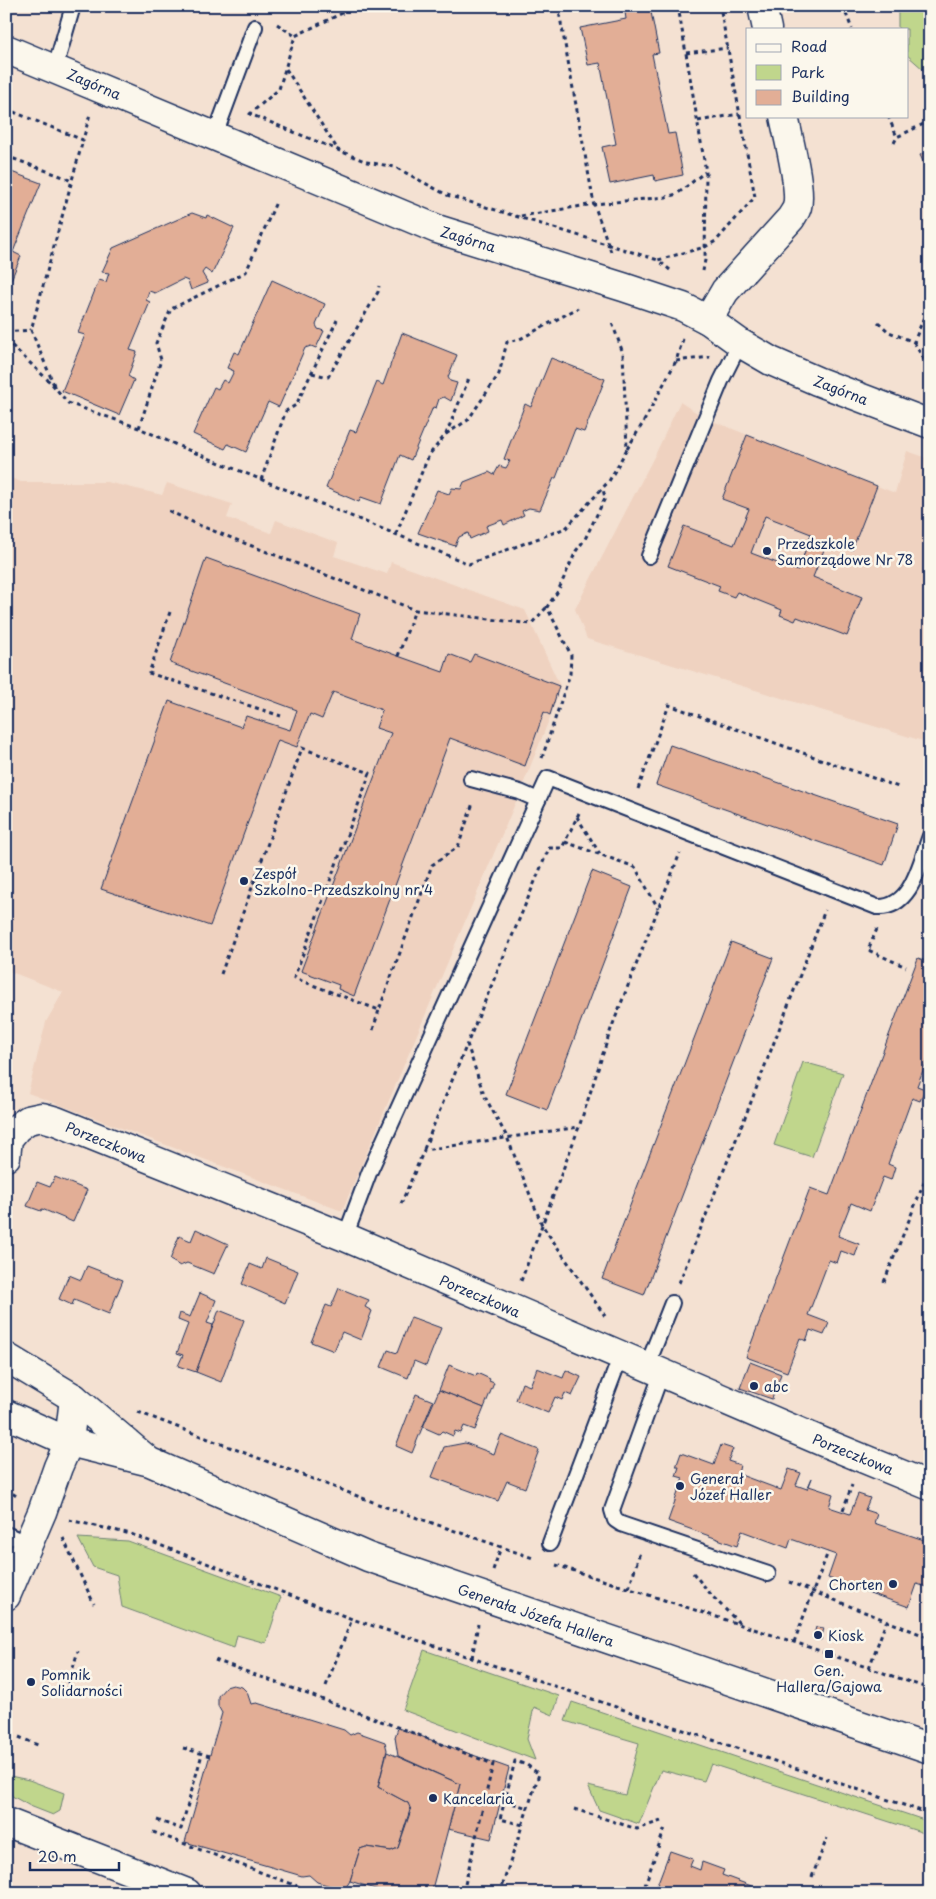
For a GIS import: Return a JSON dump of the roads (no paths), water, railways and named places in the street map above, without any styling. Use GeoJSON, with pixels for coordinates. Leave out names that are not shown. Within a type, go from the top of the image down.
{"type":"FeatureCollection","features":[{"type":"Feature","properties":{"kind":"street"},"geometry":{"type":"LineString","coordinates":[[762,6],[767,28]]}},
{"type":"Feature","properties":{"kind":"street","name":"Zagórna"},"geometry":{"type":"LineString","coordinates":[[6,49],[437,229],[623,287],[700,316],[734,355],[771,360],[817,381],[930,424]]}},
{"type":"Feature","properties":{"kind":"street"},"geometry":{"type":"LineString","coordinates":[[700,316],[791,218],[797,208],[797,180],[784,118]]}},
{"type":"Feature","properties":{"kind":"street","name":"Porzeczkowa"},"geometry":{"type":"LineString","coordinates":[[6,1157],[8,1139],[17,1128],[28,1120],[42,1117],[56,1121],[345,1238],[510,1310],[930,1486]]}},
{"type":"Feature","properties":{"kind":"street","name":"Generała Józefa Hallera"},"geometry":{"type":"LineString","coordinates":[[9,1344],[150,1462]]}},
{"type":"Feature","properties":{"kind":"street"},"geometry":{"type":"LineString","coordinates":[[6,1596],[17,1539],[44,1507],[69,1442],[74,1398]]}},
{"type":"Feature","properties":{"kind":"street","name":"Generała Józefa Hallera"},"geometry":{"type":"LineString","coordinates":[[6,1414],[69,1442],[150,1462],[368,1558],[930,1748]]}},
{"type":"Feature","properties":{"kind":"street"},"geometry":{"type":"LineString","coordinates":[[6,1822],[176,1891]]}},
{"type":"Feature","properties":{"kind":"lane"},"geometry":{"type":"LineString","coordinates":[[55,68],[73,6]]}},
{"type":"Feature","properties":{"kind":"lane"},"geometry":{"type":"LineString","coordinates":[[215,136],[255,27]]}},
{"type":"Feature","properties":{"kind":"lane"},"geometry":{"type":"LineString","coordinates":[[649,556],[734,355]]}},
{"type":"Feature","properties":{"kind":"lane"},"geometry":{"type":"LineString","coordinates":[[345,1238],[368,1173],[548,778],[877,907],[886,908],[899,902],[909,891],[930,836]]}},
{"type":"Feature","properties":{"kind":"lane"},"geometry":{"type":"LineString","coordinates":[[474,780],[520,792],[538,800]]}},
{"type":"Feature","properties":{"kind":"lane"},"geometry":{"type":"LineString","coordinates":[[672,1303],[612,1510],[615,1520],[768,1574]]}},
{"type":"Feature","properties":{"kind":"lane"},"geometry":{"type":"LineString","coordinates":[[550,1542],[621,1355]]}},
{"type":"Feature","properties":{"kind":"place","name":"Przedszkole Samorządowe Nr 78"},"geometry":{"type":"Point","coordinates":[767,551]}},
{"type":"Feature","properties":{"kind":"place","name":"Zespół Szkolno-Przedszkolny nr 4"},"geometry":{"type":"Point","coordinates":[244,881]}},
{"type":"Feature","properties":{"kind":"place","name":"abc"},"geometry":{"type":"Point","coordinates":[754,1386]}},
{"type":"Feature","properties":{"kind":"place","name":"Generał Józef Haller"},"geometry":{"type":"Point","coordinates":[680,1486]}},
{"type":"Feature","properties":{"kind":"place","name":"Chorten"},"geometry":{"type":"Point","coordinates":[893,1584]}},
{"type":"Feature","properties":{"kind":"place","name":"Kiosk"},"geometry":{"type":"Point","coordinates":[818,1635]}},
{"type":"Feature","properties":{"kind":"place","name":"Gen. Hallera/Gajowa"},"geometry":{"type":"Point","coordinates":[829,1654]}},
{"type":"Feature","properties":{"kind":"place","name":"Pomnik Solidarności"},"geometry":{"type":"Point","coordinates":[31,1682]}},
{"type":"Feature","properties":{"kind":"place","name":"Kancelaria"},"geometry":{"type":"Point","coordinates":[433,1798]}}]}
